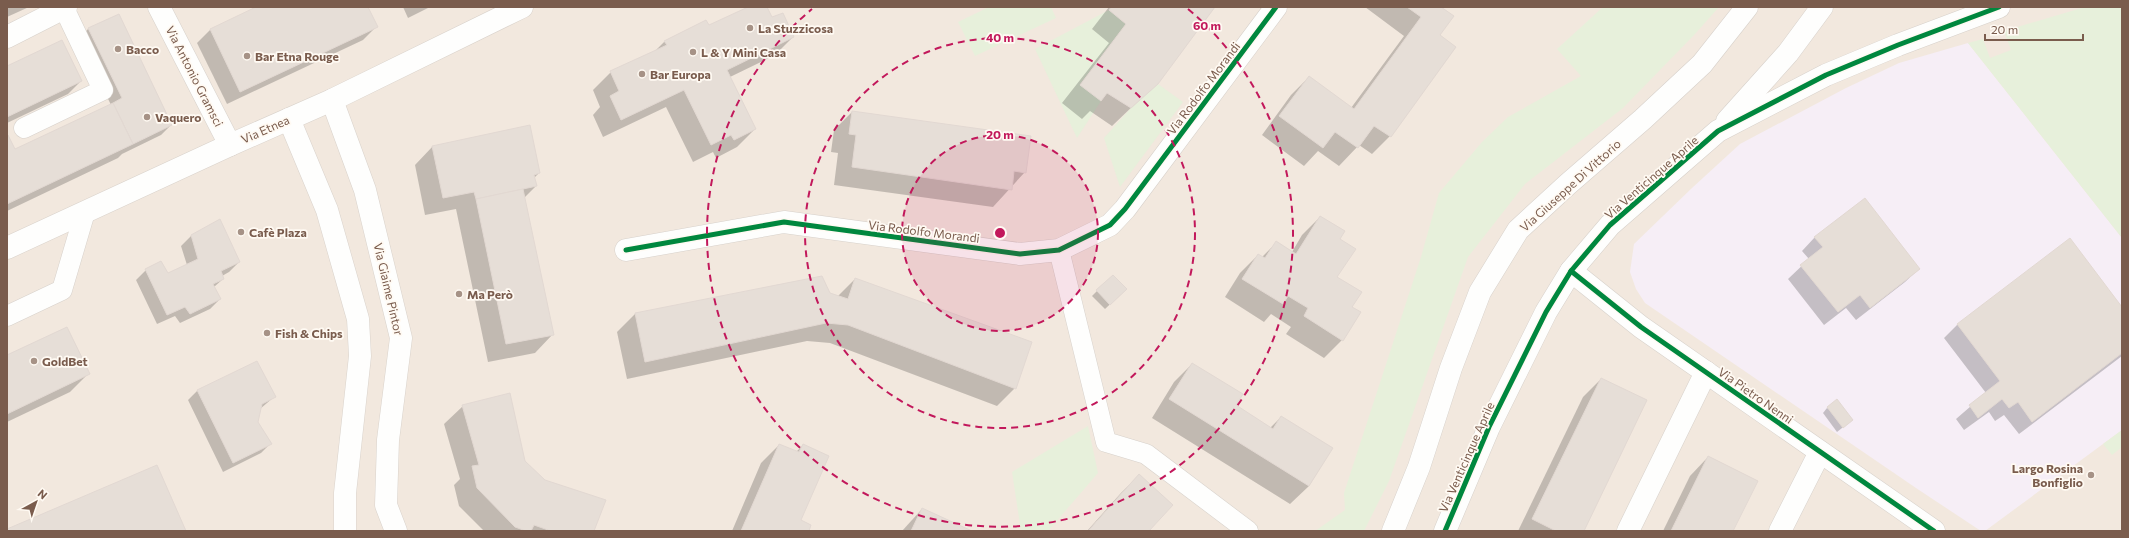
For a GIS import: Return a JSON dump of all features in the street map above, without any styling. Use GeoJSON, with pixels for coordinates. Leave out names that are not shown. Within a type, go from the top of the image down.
{"type":"FeatureCollection","features":[{"type":"Feature","properties":{"kind":"street","name":"Via Antonio Gramsci"},"geometry":{"type":"LineString","coordinates":[[159,7],[230,145]]}},
{"type":"Feature","properties":{"kind":"street","name":"Via Etnea"},"geometry":{"type":"LineString","coordinates":[[7,248],[289,118],[332,100],[522,7]]}},
{"type":"Feature","properties":{"kind":"street","name":"Via Rodolfo Morandi"},"geometry":{"type":"LineString","coordinates":[[626,250],[784,222],[1020,254],[1059,250],[1110,225],[1125,209],[1276,7]]}},
{"type":"Feature","properties":{"kind":"street","name":"Via Giuseppe Di Vittorio"},"geometry":{"type":"LineString","coordinates":[[1393,531],[1419,467],[1451,368],[1480,292],[1518,230],[1568,184],[1643,120],[1702,64],[1747,7]]}},
{"type":"Feature","properties":{"kind":"street"},"geometry":{"type":"LineString","coordinates":[[1718,131],[1788,53],[1822,7]]}},
{"type":"Feature","properties":{"kind":"street","name":"Via Venticinque Aprile"},"geometry":{"type":"LineString","coordinates":[[1445,531],[1489,426],[1546,312],[1571,271],[1610,225],[1718,131],[1826,75],[1898,45],[1999,7]]}},
{"type":"Feature","properties":{"kind":"street"},"geometry":{"type":"LineString","coordinates":[[7,37],[65,8]]}},
{"type":"Feature","properties":{"kind":"street","name":"Via Giaime Pintor"},"geometry":{"type":"LineString","coordinates":[[332,100],[365,190],[401,338],[388,440],[386,505],[396,531]]}},
{"type":"Feature","properties":{"kind":"street"},"geometry":{"type":"LineString","coordinates":[[289,118],[326,210],[358,319],[360,356],[345,493],[345,531]]}},
{"type":"Feature","properties":{"kind":"street","name":"Via Pietro Nenni"},"geometry":{"type":"LineString","coordinates":[[1571,271],[1641,327],[1929,530]]}},
{"type":"Feature","properties":{"kind":"street"},"geometry":{"type":"LineString","coordinates":[[1628,531],[1706,372]]}},
{"type":"Feature","properties":{"kind":"street"},"geometry":{"type":"LineString","coordinates":[[1780,531],[1820,452]]}},
{"type":"Feature","properties":{"kind":"lane"},"geometry":{"type":"LineString","coordinates":[[24,128],[103,90],[65,8]]}},
{"type":"Feature","properties":{"kind":"lane"},"geometry":{"type":"LineString","coordinates":[[7,316],[62,290],[85,212]]}},
{"type":"Feature","properties":{"kind":"lane"},"geometry":{"type":"LineString","coordinates":[[1059,250],[1106,442],[1146,454],[1248,531]]}},
{"type":"Feature","properties":{"kind":"shaded area"},"geometry":{"type":"Polygon","coordinates":[[[7,7],[2122,7],[2122,531],[7,531],[7,7]]]}},
{"type":"Feature","properties":{"kind":"shaded area"},"geometry":{"type":"Polygon","coordinates":[[[1968,43],[2122,238],[2122,430],[1985,531],[1981,531],[1916,488],[1645,303],[1636,289],[1630,272],[1634,244],[1740,144],[1846,88],[1899,63],[1968,43]]]}},
{"type":"Feature","properties":{"kind":"green space"},"geometry":{"type":"Polygon","coordinates":[[[989,7],[1051,7],[1056,18],[975,56],[958,22],[989,7]]]}},
{"type":"Feature","properties":{"kind":"green space"},"geometry":{"type":"Polygon","coordinates":[[[1603,7],[1719,7],[1695,34],[1623,108],[1525,184],[1468,257],[1389,481],[1364,531],[1315,531],[1345,510],[1344,493],[1421,257],[1439,193],[1482,142],[1508,117],[1581,76],[1557,49],[1603,7]]]}},
{"type":"Feature","properties":{"kind":"green space"},"geometry":{"type":"Polygon","coordinates":[[[2085,7],[2122,7],[2122,238],[1968,43],[1983,39],[1990,58],[2011,50],[2004,31],[2085,7]]]}},
{"type":"Feature","properties":{"kind":"green space"},"geometry":{"type":"Polygon","coordinates":[[[1109,10],[1126,24],[1080,84],[1101,101],[1077,138],[1035,49],[1109,10]]]}},
{"type":"Feature","properties":{"kind":"green space"},"geometry":{"type":"Polygon","coordinates":[[[1158,84],[1183,102],[1120,187],[1104,138],[1131,108],[1158,84]]]}},
{"type":"Feature","properties":{"kind":"green space"},"geometry":{"type":"Polygon","coordinates":[[[1088,426],[1098,473],[1048,531],[1021,531],[1012,472],[1088,426]]]}},
{"type":"Feature","properties":{"kind":"green space"},"geometry":{"type":"Polygon","coordinates":[[[2122,430],[2122,447],[2112,455],[2103,444],[2122,430]]]}},
{"type":"Feature","properties":{"kind":"building"},"geometry":{"type":"Polygon","coordinates":[[[256,7],[368,7],[378,27],[240,92],[210,29],[256,7]]]}},
{"type":"Feature","properties":{"kind":"building"},"geometry":{"type":"Polygon","coordinates":[[[748,7],[767,7],[772,17],[783,13],[794,37],[727,70],[756,129],[734,140],[731,135],[711,145],[684,90],[621,120],[610,96],[619,91],[610,71],[667,45],[664,41],[706,20],[709,25],[748,7]]]}},
{"type":"Feature","properties":{"kind":"building"},"geometry":{"type":"Polygon","coordinates":[[[1111,7],[1215,7],[1158,84],[1131,108],[1107,93],[1101,101],[1080,85],[1126,24],[1109,10],[1111,7]]]}},
{"type":"Feature","properties":{"kind":"building"},"geometry":{"type":"Polygon","coordinates":[[[1407,7],[1441,7],[1454,16],[1440,35],[1456,47],[1391,137],[1374,126],[1358,148],[1335,132],[1323,148],[1279,116],[1309,76],[1354,109],[1421,17],[1407,7]]]}},
{"type":"Feature","properties":{"kind":"building"},"geometry":{"type":"Polygon","coordinates":[[[119,14],[172,125],[133,144],[113,103],[122,98],[88,28],[119,14]]]}},
{"type":"Feature","properties":{"kind":"building"},"geometry":{"type":"Polygon","coordinates":[[[62,40],[82,81],[7,117],[7,66],[62,40]]]}},
{"type":"Feature","properties":{"kind":"building"},"geometry":{"type":"Polygon","coordinates":[[[113,103],[133,144],[7,204],[8,135],[15,149],[113,103]]]}},
{"type":"Feature","properties":{"kind":"building"},"geometry":{"type":"Polygon","coordinates":[[[852,111],[1031,136],[1026,173],[1014,171],[1012,190],[852,167],[856,135],[849,134],[852,111]]]}},
{"type":"Feature","properties":{"kind":"building"},"geometry":{"type":"Polygon","coordinates":[[[530,125],[540,173],[534,175],[537,186],[476,199],[474,192],[443,198],[432,146],[530,125]]]}},
{"type":"Feature","properties":{"kind":"building"},"geometry":{"type":"Polygon","coordinates":[[[523,189],[554,335],[506,344],[476,199],[523,189]]]}},
{"type":"Feature","properties":{"kind":"building"},"geometry":{"type":"Polygon","coordinates":[[[1865,198],[1920,269],[1870,308],[1860,295],[1838,312],[1800,265],[1823,247],[1814,237],[1865,198]]]}},
{"type":"Feature","properties":{"kind":"building"},"geometry":{"type":"Polygon","coordinates":[[[1320,216],[1345,231],[1340,239],[1356,249],[1337,277],[1362,292],[1352,307],[1361,312],[1343,341],[1304,316],[1308,308],[1288,296],[1283,304],[1242,279],[1258,254],[1265,258],[1276,241],[1296,254],[1320,216]]]}},
{"type":"Feature","properties":{"kind":"building"},"geometry":{"type":"Polygon","coordinates":[[[220,219],[240,262],[221,271],[224,279],[213,284],[221,299],[190,314],[185,307],[167,315],[145,269],[161,261],[168,273],[198,259],[191,235],[220,219]]]}},
{"type":"Feature","properties":{"kind":"building"},"geometry":{"type":"Polygon","coordinates":[[[2070,238],[2122,307],[2122,353],[2032,422],[2018,402],[2009,408],[2002,399],[1978,418],[1969,405],[2000,381],[1957,324],[2070,238]]]}},
{"type":"Feature","properties":{"kind":"building"},"geometry":{"type":"Polygon","coordinates":[[[1113,275],[1127,289],[1110,305],[1096,290],[1113,275]]]}},
{"type":"Feature","properties":{"kind":"building"},"geometry":{"type":"Polygon","coordinates":[[[822,276],[830,293],[848,299],[855,278],[1032,342],[1016,389],[848,325],[826,323],[645,362],[635,313],[822,276]]]}},
{"type":"Feature","properties":{"kind":"building"},"geometry":{"type":"Polygon","coordinates":[[[67,327],[90,374],[7,414],[7,355],[67,327]]]}},
{"type":"Feature","properties":{"kind":"building"},"geometry":{"type":"Polygon","coordinates":[[[257,361],[276,397],[262,404],[258,422],[272,444],[233,463],[197,390],[257,361]]]}},
{"type":"Feature","properties":{"kind":"building"},"geometry":{"type":"Polygon","coordinates":[[[1192,363],[1243,394],[1236,405],[1273,429],[1281,416],[1333,448],[1309,486],[1169,399],[1192,363]]]}},
{"type":"Feature","properties":{"kind":"building"},"geometry":{"type":"Polygon","coordinates":[[[1601,378],[1647,400],[1584,531],[1556,531],[1532,519],[1601,378]]]}},
{"type":"Feature","properties":{"kind":"building"},"geometry":{"type":"Polygon","coordinates":[[[510,393],[525,461],[545,480],[606,500],[594,531],[551,531],[534,525],[531,531],[526,531],[515,527],[477,488],[472,466],[479,465],[462,405],[510,393]]]}},
{"type":"Feature","properties":{"kind":"building"},"geometry":{"type":"Polygon","coordinates":[[[1837,399],[1853,420],[1843,428],[1827,407],[1837,399]]]}},
{"type":"Feature","properties":{"kind":"building"},"geometry":{"type":"Polygon","coordinates":[[[779,444],[799,452],[803,444],[829,456],[801,520],[811,525],[809,531],[741,531],[779,444]]]}},
{"type":"Feature","properties":{"kind":"building"},"geometry":{"type":"Polygon","coordinates":[[[1708,456],[1758,481],[1733,531],[1671,531],[1708,456]]]}},
{"type":"Feature","properties":{"kind":"building"},"geometry":{"type":"Polygon","coordinates":[[[157,465],[186,531],[7,531],[7,529],[157,465]]]}},
{"type":"Feature","properties":{"kind":"building"},"geometry":{"type":"Polygon","coordinates":[[[1139,474],[1173,505],[1149,531],[1088,531],[1139,474]]]}},
{"type":"Feature","properties":{"kind":"building"},"geometry":{"type":"Polygon","coordinates":[[[922,508],[972,531],[911,531],[922,508]]]}},
{"type":"Feature","properties":{"kind":"cycle path"},"geometry":{"type":"LineString","coordinates":[[626,250],[784,222],[1020,254],[1059,250],[1110,225],[1125,209],[1276,7]]}},
{"type":"Feature","properties":{"kind":"cycle path"},"geometry":{"type":"LineString","coordinates":[[1445,531],[1489,427],[1546,312],[1571,271],[1610,225],[1718,131],[1826,75],[1898,45],[1999,7]]}},
{"type":"Feature","properties":{"kind":"cycle path"},"geometry":{"type":"LineString","coordinates":[[1571,271],[1641,327],[1934,531]]}},
{"type":"Feature","properties":{"kind":"place","name":"La Stuzzicosa"},"geometry":{"type":"Point","coordinates":[750,28]}},
{"type":"Feature","properties":{"kind":"place","name":"Bacco"},"geometry":{"type":"Point","coordinates":[118,49]}},
{"type":"Feature","properties":{"kind":"place","name":"L & Y Mini Casa"},"geometry":{"type":"Point","coordinates":[693,52]}},
{"type":"Feature","properties":{"kind":"place","name":"Bar Etna Rouge"},"geometry":{"type":"Point","coordinates":[247,56]}},
{"type":"Feature","properties":{"kind":"place","name":"Bar Europa"},"geometry":{"type":"Point","coordinates":[642,74]}},
{"type":"Feature","properties":{"kind":"place","name":"Vaquero"},"geometry":{"type":"Point","coordinates":[147,117]}},
{"type":"Feature","properties":{"kind":"place","name":"Cafè Plaza"},"geometry":{"type":"Point","coordinates":[241,232]}},
{"type":"Feature","properties":{"kind":"place","name":"Ma Però"},"geometry":{"type":"Point","coordinates":[459,294]}},
{"type":"Feature","properties":{"kind":"place","name":"Fish & Chips"},"geometry":{"type":"Point","coordinates":[267,333]}},
{"type":"Feature","properties":{"kind":"place","name":"GoldBet"},"geometry":{"type":"Point","coordinates":[34,361]}},
{"type":"Feature","properties":{"kind":"place","name":"Largo Rosina Bonfiglio"},"geometry":{"type":"Point","coordinates":[2091,475]}}]}
